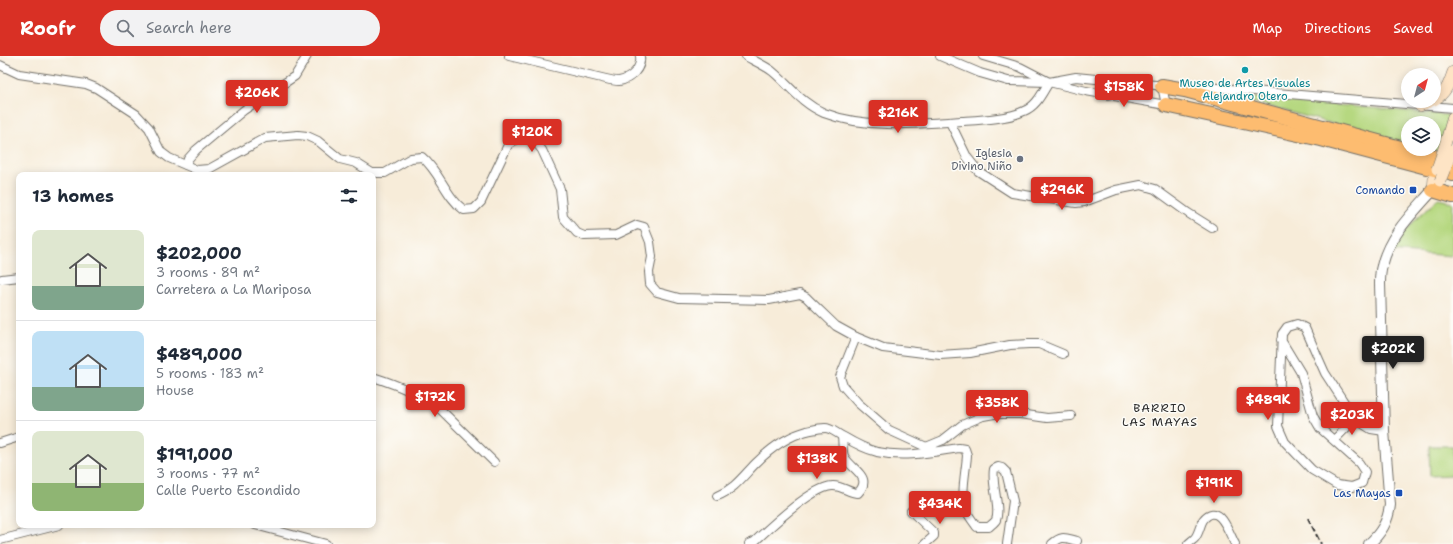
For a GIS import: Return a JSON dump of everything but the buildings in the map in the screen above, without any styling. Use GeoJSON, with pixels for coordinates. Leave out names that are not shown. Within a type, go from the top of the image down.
{"type":"FeatureCollection","features":[{"type":"Feature","properties":{"kind":"highway"},"geometry":{"type":"LineString","coordinates":[[1162,86],[1185,90],[1450,152]]}},
{"type":"Feature","properties":{"kind":"highway"},"geometry":{"type":"LineString","coordinates":[[1166,105],[1321,139],[1453,174]]}},
{"type":"Feature","properties":{"kind":"highway"},"geometry":{"type":"LineString","coordinates":[[1436,183],[1453,196]]}},
{"type":"Feature","properties":{"kind":"main road"},"geometry":{"type":"LineString","coordinates":[[1441,95],[1446,90],[1453,72]]}},
{"type":"Feature","properties":{"kind":"main road"},"geometry":{"type":"LineString","coordinates":[[1436,183],[1450,152],[1453,117]]}},
{"type":"Feature","properties":{"kind":"street"},"geometry":{"type":"LineString","coordinates":[[186,165],[188,159],[196,150],[244,110],[295,76],[307,56]]}},
{"type":"Feature","properties":{"kind":"street"},"geometry":{"type":"LineString","coordinates":[[511,56],[606,80],[619,81],[631,76],[634,73],[641,62],[640,56]]}},
{"type":"Feature","properties":{"kind":"street"},"geometry":{"type":"LineString","coordinates":[[746,56],[771,70],[811,106],[822,112],[838,117],[863,122],[900,124],[950,122],[991,119],[1024,112],[1034,105],[1049,82]]}},
{"type":"Feature","properties":{"kind":"street"},"geometry":{"type":"LineString","coordinates":[[940,56],[980,73],[1008,82],[1049,82],[1076,77],[1162,86],[1186,84],[1401,104]]}},
{"type":"Feature","properties":{"kind":"street"},"geometry":{"type":"LineString","coordinates":[[983,56],[1020,68],[1049,82],[1086,91],[1166,105],[1162,86]]}},
{"type":"Feature","properties":{"kind":"street"},"geometry":{"type":"LineString","coordinates":[[0,65],[19,74],[86,84],[96,88],[136,114],[149,128],[161,152],[169,158],[197,170],[209,169],[264,138],[298,135],[307,136],[318,141],[340,159],[356,163],[370,172]]}},
{"type":"Feature","properties":{"kind":"street"},"geometry":{"type":"LineString","coordinates":[[1441,107],[1453,108]]}},
{"type":"Feature","properties":{"kind":"street"},"geometry":{"type":"LineString","coordinates":[[950,122],[968,157],[978,171],[1012,192],[1076,203],[1084,202],[1116,190],[1142,185],[1155,189],[1212,228]]}},
{"type":"Feature","properties":{"kind":"street"},"geometry":{"type":"LineString","coordinates":[[376,173],[385,173],[411,158],[422,157],[430,164],[455,204],[464,210],[474,209],[481,202],[508,145],[518,138],[526,136],[534,140],[542,150],[560,189],[563,217],[577,233],[584,236],[609,236],[616,235],[636,225],[644,227],[650,242],[652,257],[649,272],[650,284],[657,292],[679,298],[770,300],[800,294],[806,297],[836,326],[856,337],[883,348],[940,355],[970,353],[1010,345],[1039,344],[1063,354]]}},
{"type":"Feature","properties":{"kind":"street"},"geometry":{"type":"LineString","coordinates":[[1369,544],[1378,536],[1386,525],[1390,505],[1384,431],[1380,284],[1381,267],[1387,250],[1398,230],[1436,183]]}},
{"type":"Feature","properties":{"kind":"street"},"geometry":{"type":"LineString","coordinates":[[2,279],[16,277]]}},
{"type":"Feature","properties":{"kind":"street"},"geometry":{"type":"LineString","coordinates":[[1281,340],[1301,373],[1313,416],[1320,428],[1359,463],[1365,472],[1362,483],[1352,487],[1337,485],[1312,470],[1285,442],[1278,426],[1281,340],[1282,334],[1288,327],[1297,324],[1305,328],[1325,374],[1355,419],[1371,430],[1384,431]]}},
{"type":"Feature","properties":{"kind":"street"},"geometry":{"type":"LineString","coordinates":[[856,337],[840,377],[843,386],[858,403],[889,430],[935,451]]}},
{"type":"Feature","properties":{"kind":"street"},"geometry":{"type":"LineString","coordinates":[[376,378],[389,382],[432,403],[494,462]]}},
{"type":"Feature","properties":{"kind":"street"},"geometry":{"type":"LineString","coordinates":[[926,447],[943,440],[962,425],[988,415],[1020,414],[1048,418],[1071,416]]}},
{"type":"Feature","properties":{"kind":"street"},"geometry":{"type":"LineString","coordinates":[[1334,440],[1355,419]]}},
{"type":"Feature","properties":{"kind":"street"},"geometry":{"type":"LineString","coordinates":[[717,496],[723,494],[740,482],[755,464],[766,454],[784,441],[805,432],[826,428],[834,431],[842,437],[876,451],[891,454],[918,454],[959,448],[965,450],[967,455],[964,493],[965,503],[968,513],[977,527],[989,527],[996,520],[997,504],[993,475],[994,469],[998,467],[1002,468],[1006,472],[1013,501],[1007,544]]}},
{"type":"Feature","properties":{"kind":"street"},"geometry":{"type":"LineString","coordinates":[[749,544],[754,542],[812,494],[829,486],[836,486],[852,493],[858,492],[862,489],[864,483],[862,476],[844,458],[842,437]]}},
{"type":"Feature","properties":{"kind":"street"},"geometry":{"type":"LineString","coordinates":[[0,443],[16,438]]}},
{"type":"Feature","properties":{"kind":"street"},"geometry":{"type":"LineString","coordinates":[[910,511],[934,533],[934,536],[925,544]]}},
{"type":"Feature","properties":{"kind":"street"},"geometry":{"type":"LineString","coordinates":[[1188,544],[1195,537],[1203,521],[1207,517],[1216,514],[1221,517],[1235,544]]}},
{"type":"Feature","properties":{"kind":"street"},"geometry":{"type":"LineString","coordinates":[[0,540],[47,528]]}},
{"type":"Feature","properties":{"kind":"street"},"geometry":{"type":"LineString","coordinates":[[266,528],[326,544]]}},
{"type":"Feature","properties":{"kind":"street"},"geometry":{"type":"LineString","coordinates":[[1052,544],[1058,539],[1064,537],[1077,541]]}},
{"type":"Feature","properties":{"kind":"green space"},"geometry":{"type":"Polygon","coordinates":[[[1226,95],[1449,115],[1441,145],[1441,116],[1401,116],[1401,142],[1226,95]]]}},
{"type":"Feature","properties":{"kind":"green space"},"geometry":{"type":"Polygon","coordinates":[[[1438,199],[1453,202],[1452,256],[1389,251],[1416,219],[1438,199]]]}},
{"type":"Feature","properties":{"kind":"green space"},"geometry":{"type":"Polygon","coordinates":[[[1429,446],[1453,446],[1453,475],[1430,476],[1429,446]]]}},
{"type":"Feature","properties":{"kind":"railway"},"geometry":{"type":"LineString","coordinates":[[1308,518],[1321,544]]}},
{"type":"Feature","properties":{"kind":"place","name":"Museo de Artes Visuales Alejandro Otero"},"geometry":{"type":"Point","coordinates":[1245,70]}},
{"type":"Feature","properties":{"kind":"place","name":"Iglesia Divino Niño"},"geometry":{"type":"Point","coordinates":[1020,159]}},
{"type":"Feature","properties":{"kind":"place","name":"Comando"},"geometry":{"type":"Point","coordinates":[1413,190]}},
{"type":"Feature","properties":{"kind":"place","name":"Las Mayas"},"geometry":{"type":"Point","coordinates":[1399,493]}},
{"type":"Feature","properties":{"kind":"district","name":"BARRIO LAS MAYAS"},"geometry":{"type":"Point","coordinates":[1160,415]}}]}
